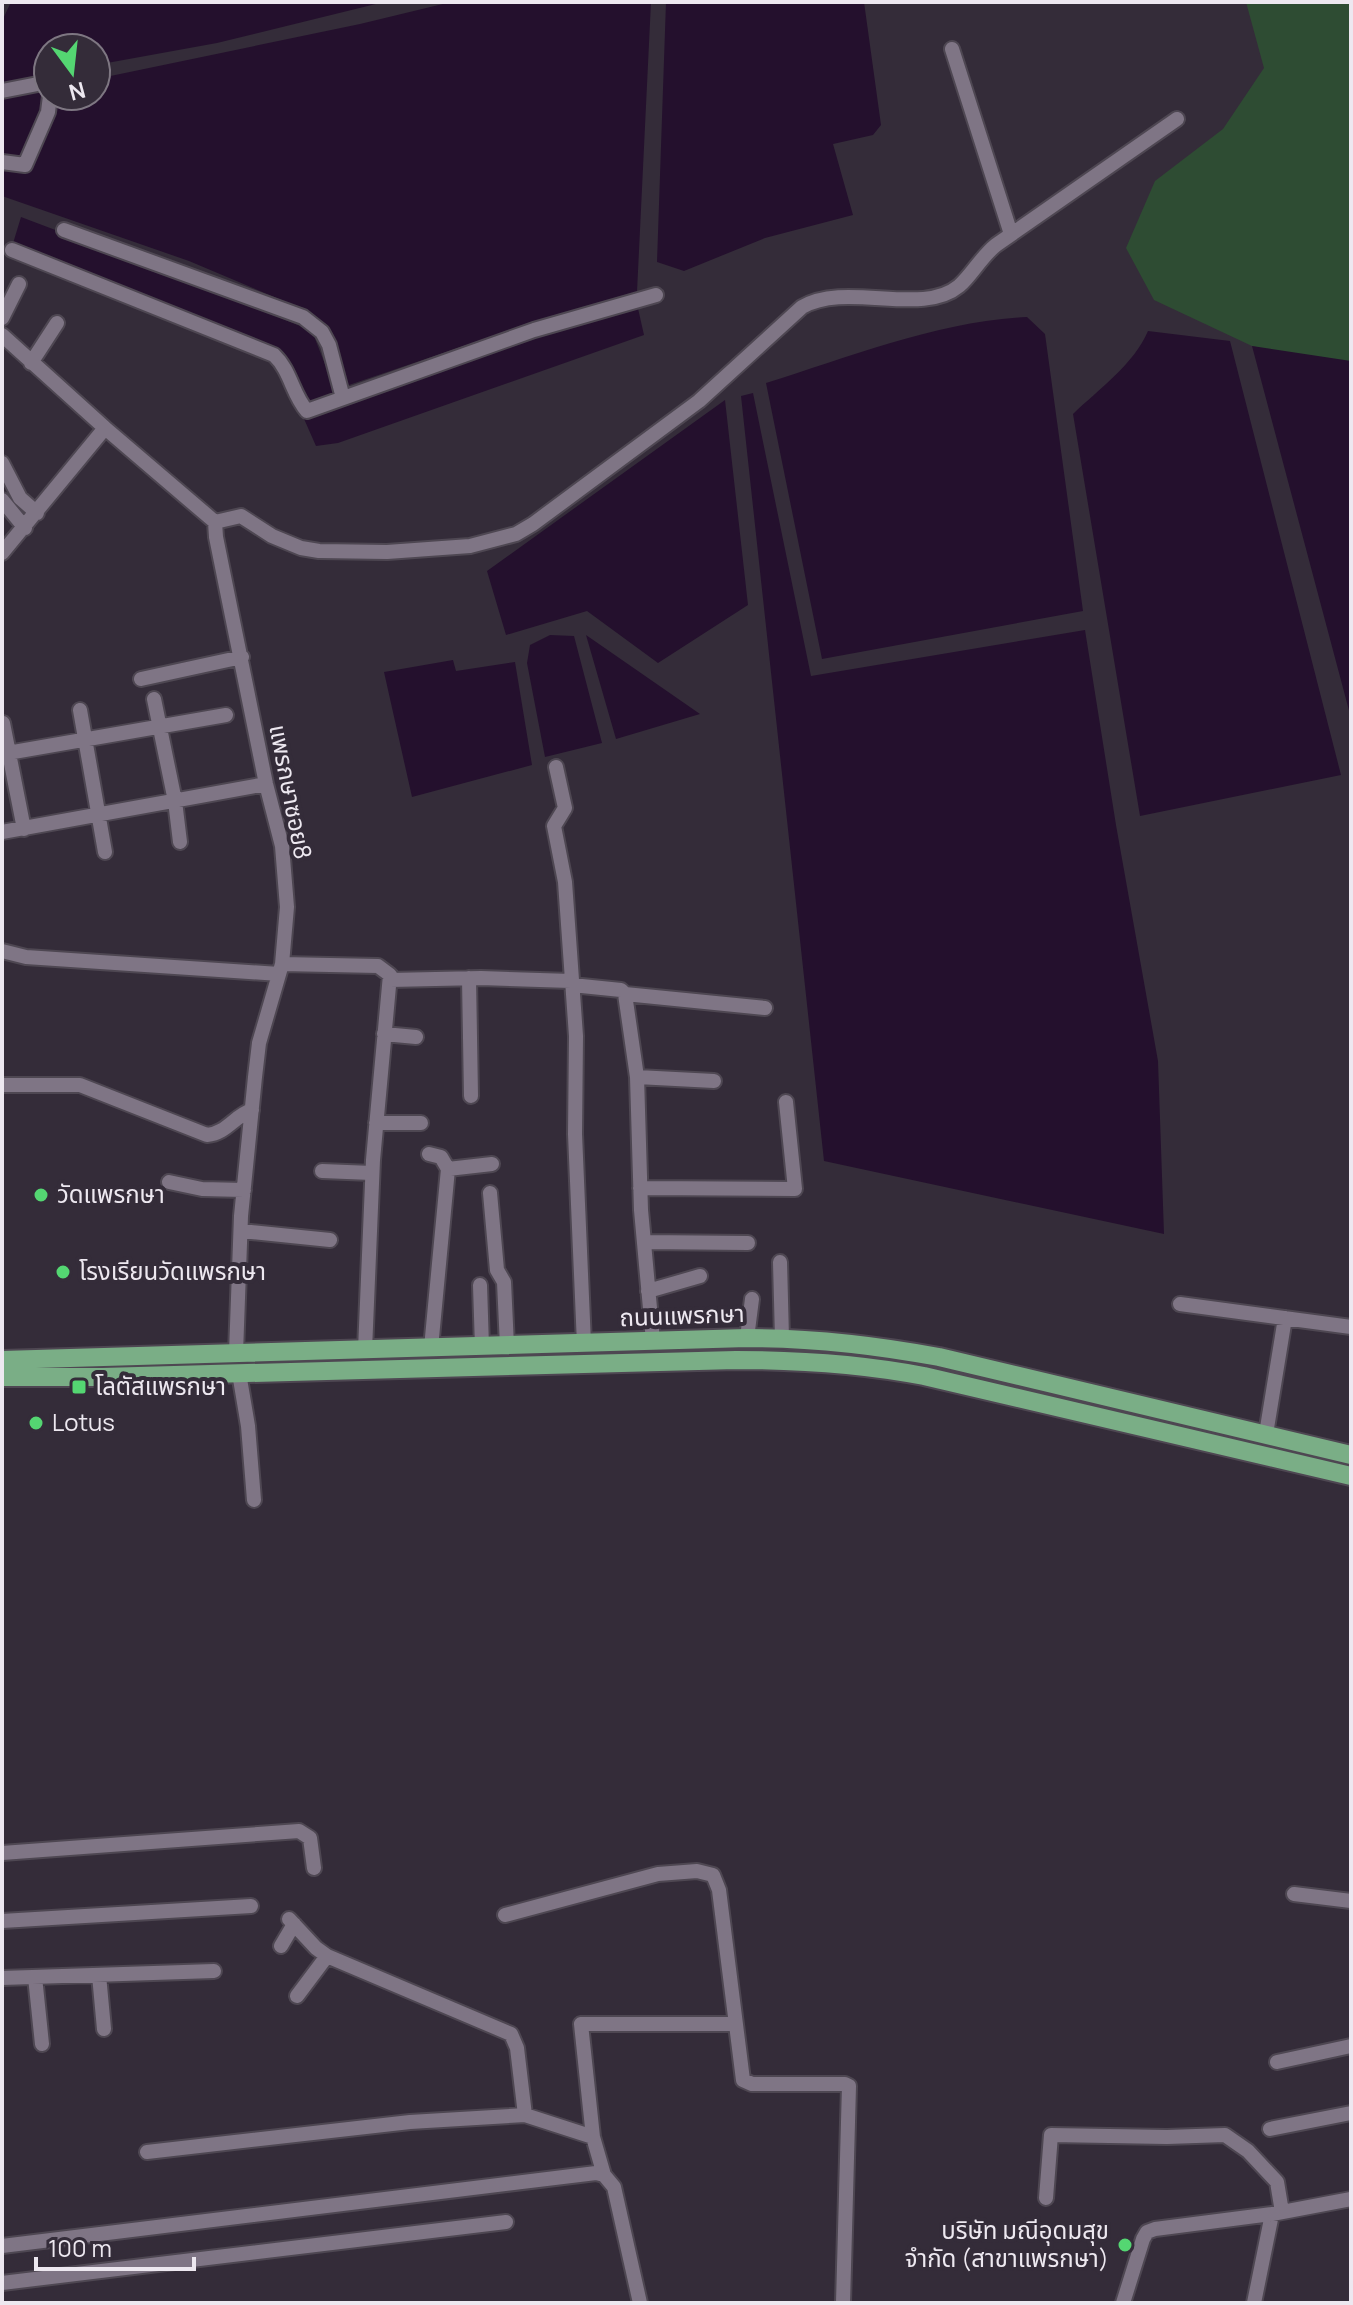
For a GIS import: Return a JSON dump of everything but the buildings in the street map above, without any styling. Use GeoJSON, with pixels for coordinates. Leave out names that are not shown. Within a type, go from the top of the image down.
{"type":"FeatureCollection","features":[{"type":"Feature","properties":{"kind":"main road","name":"ถนนแพรกษา"},"geometry":{"type":"LineString","coordinates":[[2,1360],[747,1338],[840,1341],[928,1355],[1351,1453]]}},
{"type":"Feature","properties":{"kind":"main road","name":"ถนนแพรกษา"},"geometry":{"type":"LineString","coordinates":[[2,1377],[736,1360],[852,1365],[910,1373],[1351,1476]]}},
{"type":"Feature","properties":{"kind":"street"},"geometry":{"type":"LineString","coordinates":[[952,49],[1011,234]]}},
{"type":"Feature","properties":{"kind":"street"},"geometry":{"type":"LineString","coordinates":[[2,91],[32,85]]}},
{"type":"Feature","properties":{"kind":"street"},"geometry":{"type":"LineString","coordinates":[[2,162],[25,165],[48,112]]}},
{"type":"Feature","properties":{"kind":"street"},"geometry":{"type":"LineString","coordinates":[[2,335],[215,522],[241,516],[272,536],[301,548],[319,551],[387,552],[470,546],[516,534],[533,524],[691,408],[802,307],[835,297],[910,299],[946,293],[960,286],[985,254],[1177,119]]}},
{"type":"Feature","properties":{"kind":"street"},"geometry":{"type":"LineString","coordinates":[[64,230],[303,317],[322,332],[329,345],[343,398]]}},
{"type":"Feature","properties":{"kind":"street"},"geometry":{"type":"LineString","coordinates":[[12,250],[274,355],[282,363],[298,401],[307,411],[534,330],[656,295]]}},
{"type":"Feature","properties":{"kind":"street"},"geometry":{"type":"LineString","coordinates":[[2,318],[19,284]]}},
{"type":"Feature","properties":{"kind":"street"},"geometry":{"type":"LineString","coordinates":[[31,363],[57,323]]}},
{"type":"Feature","properties":{"kind":"street"},"geometry":{"type":"LineString","coordinates":[[2,553],[105,428]]}},
{"type":"Feature","properties":{"kind":"street"},"geometry":{"type":"LineString","coordinates":[[2,463],[20,498],[37,513]]}},
{"type":"Feature","properties":{"kind":"street"},"geometry":{"type":"LineString","coordinates":[[2,500],[25,528]]}},
{"type":"Feature","properties":{"kind":"street","name":"แพรกษาซอย8"},"geometry":{"type":"LineString","coordinates":[[215,522],[266,784],[282,846],[287,907],[280,969],[259,1043],[244,1190],[236,1353]]}},
{"type":"Feature","properties":{"kind":"street"},"geometry":{"type":"LineString","coordinates":[[141,679],[242,657]]}},
{"type":"Feature","properties":{"kind":"street"},"geometry":{"type":"LineString","coordinates":[[154,699],[175,801],[180,842]]}},
{"type":"Feature","properties":{"kind":"street"},"geometry":{"type":"LineString","coordinates":[[80,710],[105,852]]}},
{"type":"Feature","properties":{"kind":"street"},"geometry":{"type":"LineString","coordinates":[[6,754],[226,715]]}},
{"type":"Feature","properties":{"kind":"street"},"geometry":{"type":"LineString","coordinates":[[3,723],[6,754],[24,829]]}},
{"type":"Feature","properties":{"kind":"street"},"geometry":{"type":"LineString","coordinates":[[556,767],[565,808],[554,826],[565,882],[576,1036],[575,1134],[584,1344]]}},
{"type":"Feature","properties":{"kind":"street"},"geometry":{"type":"LineString","coordinates":[[2,832],[266,784]]}},
{"type":"Feature","properties":{"kind":"street"},"geometry":{"type":"LineString","coordinates":[[2,951],[53,960],[280,969],[378,966],[389,972],[372,1173],[365,1350]]}},
{"type":"Feature","properties":{"kind":"street"},"geometry":{"type":"LineString","coordinates":[[469,978],[471,1096]]}},
{"type":"Feature","properties":{"kind":"street"},"geometry":{"type":"LineString","coordinates":[[390,980],[469,978],[571,983],[621,990],[625,994],[765,1008]]}},
{"type":"Feature","properties":{"kind":"street"},"geometry":{"type":"LineString","coordinates":[[625,994],[637,1077],[640,1188],[653,1341]]}},
{"type":"Feature","properties":{"kind":"street"},"geometry":{"type":"LineString","coordinates":[[384,1034],[416,1037]]}},
{"type":"Feature","properties":{"kind":"street"},"geometry":{"type":"LineString","coordinates":[[637,1077],[714,1081]]}},
{"type":"Feature","properties":{"kind":"street"},"geometry":{"type":"LineString","coordinates":[[2,1085],[80,1085],[207,1135],[224,1130],[238,1117],[252,1110]]}},
{"type":"Feature","properties":{"kind":"street"},"geometry":{"type":"LineString","coordinates":[[640,1188],[795,1189],[786,1102]]}},
{"type":"Feature","properties":{"kind":"street"},"geometry":{"type":"LineString","coordinates":[[376,1123],[421,1123]]}},
{"type":"Feature","properties":{"kind":"street"},"geometry":{"type":"LineString","coordinates":[[429,1154],[441,1157],[448,1169],[431,1348]]}},
{"type":"Feature","properties":{"kind":"street"},"geometry":{"type":"LineString","coordinates":[[448,1169],[492,1164]]}},
{"type":"Feature","properties":{"kind":"street"},"geometry":{"type":"LineString","coordinates":[[322,1171],[372,1173]]}},
{"type":"Feature","properties":{"kind":"street"},"geometry":{"type":"LineString","coordinates":[[169,1182],[202,1189],[244,1190]]}},
{"type":"Feature","properties":{"kind":"street"},"geometry":{"type":"LineString","coordinates":[[490,1193],[497,1270],[504,1282],[507,1346]]}},
{"type":"Feature","properties":{"kind":"street"},"geometry":{"type":"LineString","coordinates":[[241,1231],[330,1240]]}},
{"type":"Feature","properties":{"kind":"street"},"geometry":{"type":"LineString","coordinates":[[644,1242],[748,1243]]}},
{"type":"Feature","properties":{"kind":"street"},"geometry":{"type":"LineString","coordinates":[[780,1262],[782,1338]]}},
{"type":"Feature","properties":{"kind":"street"},"geometry":{"type":"LineString","coordinates":[[648,1291],[700,1276]]}},
{"type":"Feature","properties":{"kind":"street"},"geometry":{"type":"LineString","coordinates":[[480,1285],[482,1347]]}},
{"type":"Feature","properties":{"kind":"street"},"geometry":{"type":"LineString","coordinates":[[747,1338],[752,1299]]}},
{"type":"Feature","properties":{"kind":"street"},"geometry":{"type":"LineString","coordinates":[[1180,1304],[1351,1327]]}},
{"type":"Feature","properties":{"kind":"street"},"geometry":{"type":"LineString","coordinates":[[1266,1434],[1285,1318]]}},
{"type":"Feature","properties":{"kind":"street"},"geometry":{"type":"LineString","coordinates":[[239,1373],[248,1426],[254,1500]]}},
{"type":"Feature","properties":{"kind":"street"},"geometry":{"type":"LineString","coordinates":[[2,1853],[299,1831],[310,1838],[314,1868]]}},
{"type":"Feature","properties":{"kind":"street"},"geometry":{"type":"LineString","coordinates":[[505,1915],[658,1874],[697,1871],[713,1875],[719,1890],[741,2076],[746,2083],[849,2086],[843,2303]]}},
{"type":"Feature","properties":{"kind":"street"},"geometry":{"type":"LineString","coordinates":[[1294,1894],[1351,1901]]}},
{"type":"Feature","properties":{"kind":"street"},"geometry":{"type":"LineString","coordinates":[[2,1921],[251,1906]]}},
{"type":"Feature","properties":{"kind":"street"},"geometry":{"type":"LineString","coordinates":[[281,1946],[292,1922],[324,1959],[511,2034],[516,2040],[525,2115]]}},
{"type":"Feature","properties":{"kind":"street"},"geometry":{"type":"LineString","coordinates":[[297,1996],[324,1959]]}},
{"type":"Feature","properties":{"kind":"street"},"geometry":{"type":"LineString","coordinates":[[2,1978],[214,1971]]}},
{"type":"Feature","properties":{"kind":"street"},"geometry":{"type":"LineString","coordinates":[[99,1975],[104,2029]]}},
{"type":"Feature","properties":{"kind":"street"},"geometry":{"type":"LineString","coordinates":[[35,1977],[42,2044]]}},
{"type":"Feature","properties":{"kind":"street"},"geometry":{"type":"LineString","coordinates":[[640,2303],[614,2187],[604,2175],[593,2137],[581,2024],[735,2024]]}},
{"type":"Feature","properties":{"kind":"street"},"geometry":{"type":"LineString","coordinates":[[1277,2062],[1351,2046]]}},
{"type":"Feature","properties":{"kind":"street"},"geometry":{"type":"LineString","coordinates":[[1270,2129],[1351,2113]]}},
{"type":"Feature","properties":{"kind":"street"},"geometry":{"type":"LineString","coordinates":[[147,2152],[410,2122],[525,2115],[593,2137]]}},
{"type":"Feature","properties":{"kind":"street"},"geometry":{"type":"LineString","coordinates":[[1046,2198],[1051,2135],[1225,2135],[1248,2151],[1277,2182],[1277,2213],[1254,2303]]}},
{"type":"Feature","properties":{"kind":"street"},"geometry":{"type":"LineString","coordinates":[[2,2246],[589,2173],[604,2175]]}},
{"type":"Feature","properties":{"kind":"street"},"geometry":{"type":"LineString","coordinates":[[1123,2303],[1147,2232],[1351,2199]]}},
{"type":"Feature","properties":{"kind":"street"},"geometry":{"type":"LineString","coordinates":[[2,2283],[506,2222]]}},
{"type":"Feature","properties":{"kind":"green space"},"geometry":{"type":"Polygon","coordinates":[[[1246,2],[1351,2],[1351,367],[1252,346],[1154,300],[1126,248],[1155,181],[1223,129],[1264,68],[1246,2]]]}},
{"type":"Feature","properties":{"kind":"shaded area"},"geometry":{"type":"Polygon","coordinates":[[[11,2],[384,2],[217,43],[112,62],[112,32],[32,32],[32,77],[2,83],[2,21],[11,2]]]}},
{"type":"Feature","properties":{"kind":"shaded area"},"geometry":{"type":"Polygon","coordinates":[[[451,2],[651,2],[637,292],[552,316],[346,386],[329,333],[310,312],[189,261],[2,196],[2,98],[32,92],[32,112],[112,112],[112,76],[451,2]]]}},
{"type":"Feature","properties":{"kind":"shaded area"},"geometry":{"type":"Polygon","coordinates":[[[666,2],[864,2],[881,125],[873,135],[833,144],[853,215],[765,238],[684,271],[657,262],[666,2]]]}},
{"type":"Feature","properties":{"kind":"shaded area"},"geometry":{"type":"Polygon","coordinates":[[[21,217],[312,331],[339,400],[637,304],[644,335],[338,443],[316,446],[278,360],[11,250],[21,217]]]}},
{"type":"Feature","properties":{"kind":"shaded area"},"geometry":{"type":"Polygon","coordinates":[[[1027,317],[1045,334],[1083,611],[822,659],[766,383],[928,333],[961,325],[1027,317]]]}},
{"type":"Feature","properties":{"kind":"shaded area"},"geometry":{"type":"Polygon","coordinates":[[[1148,331],[1230,341],[1341,775],[1140,816],[1073,414],[1125,365],[1148,331]]]}},
{"type":"Feature","properties":{"kind":"shaded area"},"geometry":{"type":"Polygon","coordinates":[[[1252,346],[1351,361],[1351,718],[1252,346]]]}},
{"type":"Feature","properties":{"kind":"shaded area"},"geometry":{"type":"Polygon","coordinates":[[[753,393],[811,676],[1085,630],[1158,1061],[1164,1234],[824,1161],[741,396],[753,393]]]}},
{"type":"Feature","properties":{"kind":"shaded area"},"geometry":{"type":"Polygon","coordinates":[[[725,400],[748,605],[658,663],[587,611],[506,635],[487,571],[725,400]]]}},
{"type":"Feature","properties":{"kind":"shaded area"},"geometry":{"type":"Polygon","coordinates":[[[550,635],[574,636],[602,743],[545,757],[527,663],[530,645],[550,635]]]}},
{"type":"Feature","properties":{"kind":"shaded area"},"geometry":{"type":"Polygon","coordinates":[[[586,635],[700,714],[616,739],[586,635]]]}},
{"type":"Feature","properties":{"kind":"shaded area"},"geometry":{"type":"Polygon","coordinates":[[[453,660],[456,671],[515,662],[532,765],[412,797],[384,672],[453,660]]]}},
{"type":"Feature","properties":{"kind":"place","name":"วัดแพรกษา"},"geometry":{"type":"Point","coordinates":[41,1195]}},
{"type":"Feature","properties":{"kind":"place","name":"โรงเรียนวัดแพรกษา"},"geometry":{"type":"Point","coordinates":[63,1272]}},
{"type":"Feature","properties":{"kind":"place","name":"โลตัสแพรกษา"},"geometry":{"type":"Point","coordinates":[79,1387]}},
{"type":"Feature","properties":{"kind":"place","name":"Lotus"},"geometry":{"type":"Point","coordinates":[36,1423]}},
{"type":"Feature","properties":{"kind":"place","name":"บริษัท มณีอุดมสุข จำกัด (สาขาแพรกษา)"},"geometry":{"type":"Point","coordinates":[1125,2245]}}]}
